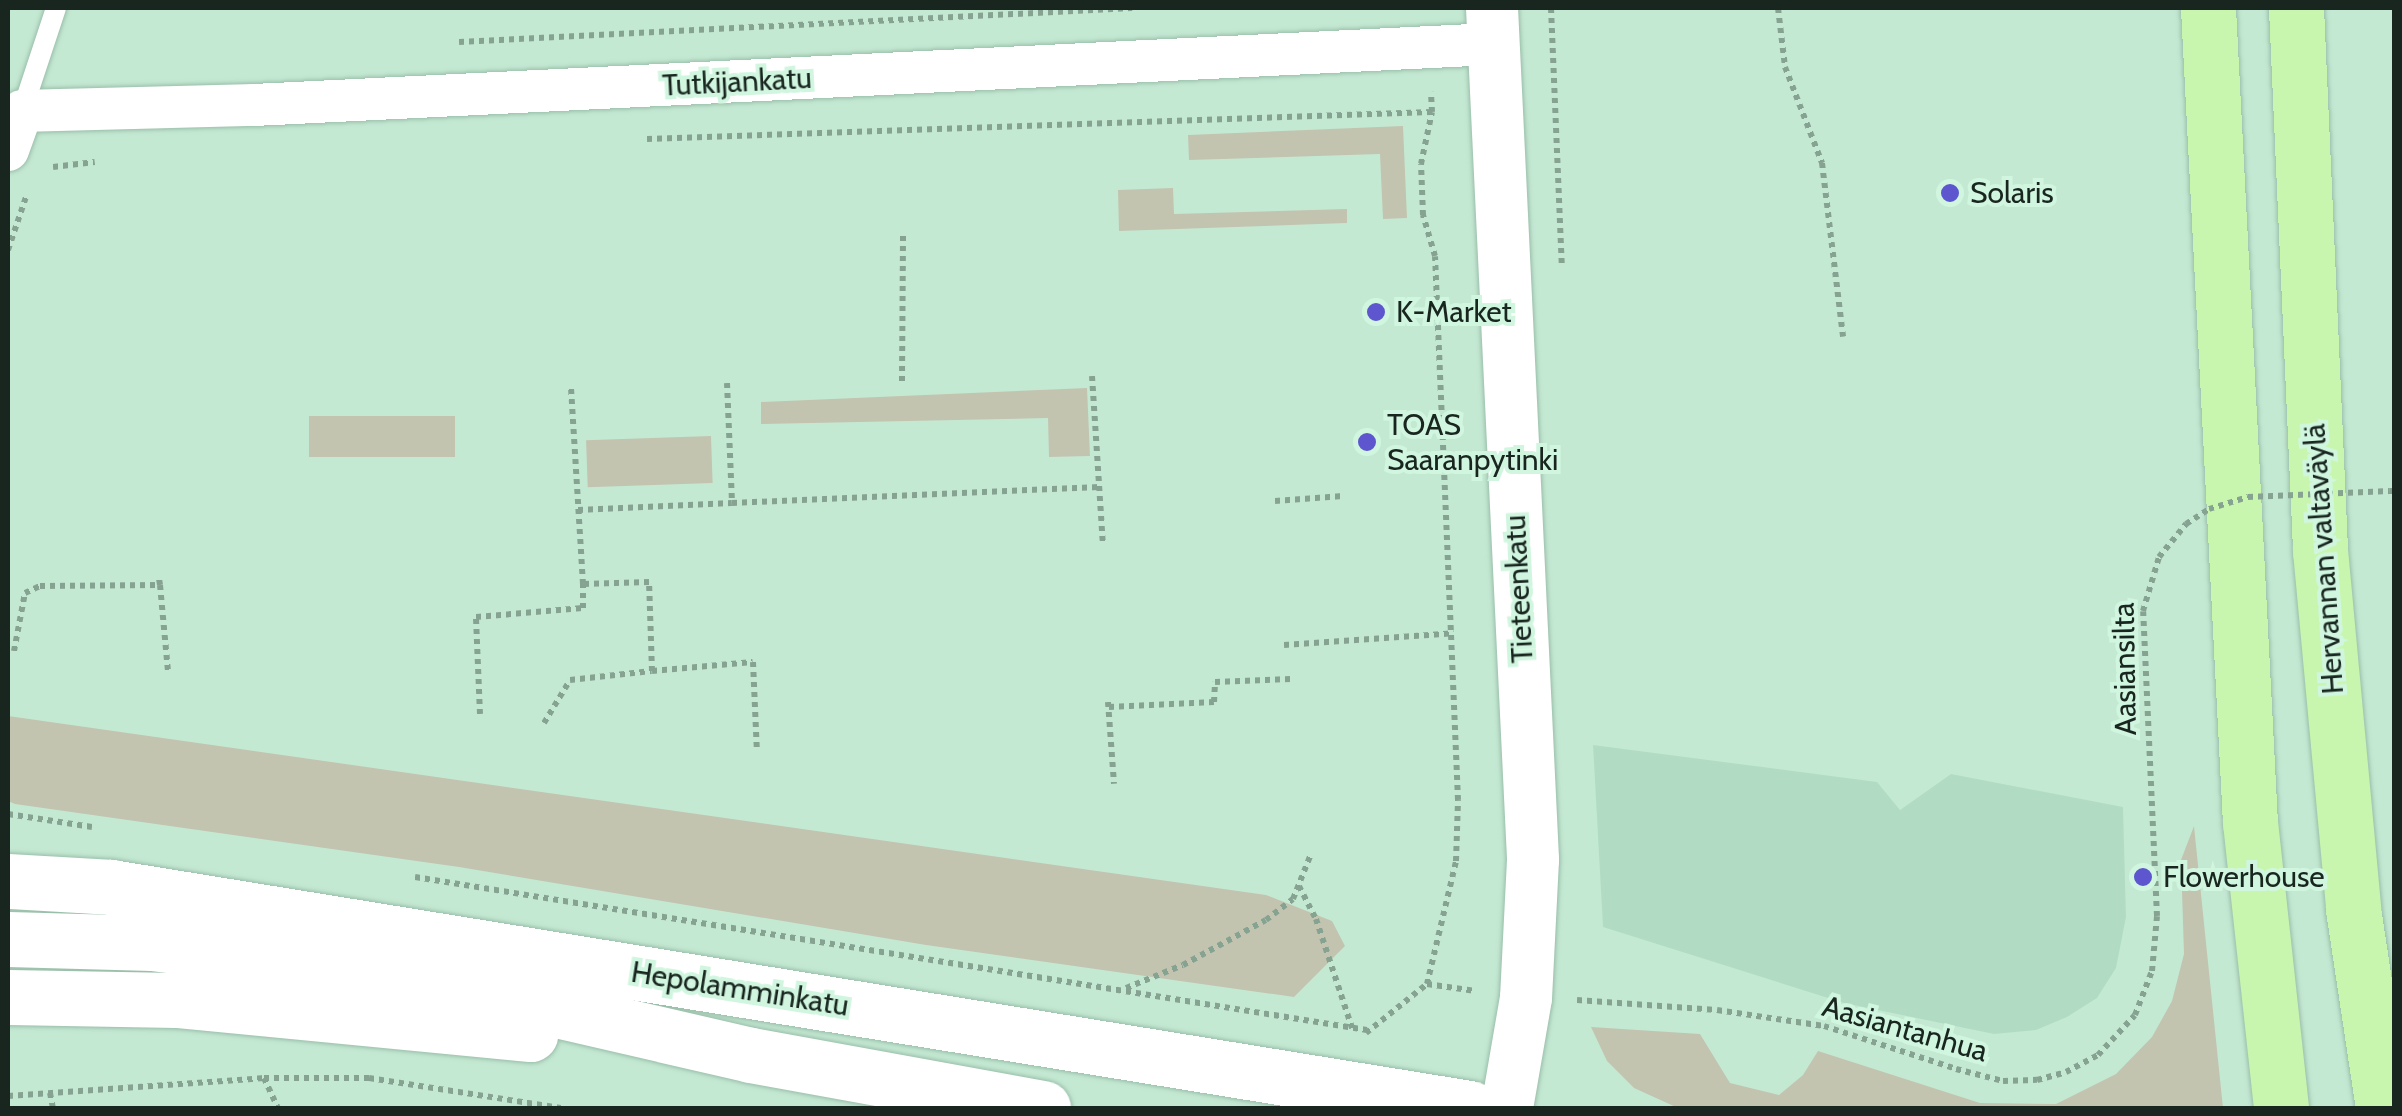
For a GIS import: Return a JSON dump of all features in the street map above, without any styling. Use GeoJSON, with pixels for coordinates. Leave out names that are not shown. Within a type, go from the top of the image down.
{"type":"FeatureCollection","features":[{"type":"Feature","properties":{"kind":"main road"},"geometry":{"type":"LineString","coordinates":[[2208,8],[2250,822],[2280,1108]]}},
{"type":"Feature","properties":{"kind":"main road","name":"Hervannan valtaväylä"},"geometry":{"type":"LineString","coordinates":[[2296,8],[2320,550],[2353,909],[2383,1108]]}},
{"type":"Feature","properties":{"kind":"main road","name":"Hepolamminkatu"},"geometry":{"type":"LineString","coordinates":[[8,881],[111,887],[1470,1108]]}},
{"type":"Feature","properties":{"kind":"main road","name":"Hepolamminkatu"},"geometry":{"type":"LineString","coordinates":[[8,939],[152,943],[409,976],[752,1055],[1043,1108]]}},
{"type":"Feature","properties":{"kind":"main road"},"geometry":{"type":"LineString","coordinates":[[8,997],[176,1000],[712,1055],[752,1055]]}},
{"type":"Feature","properties":{"kind":"street","name":"Tutkijankatu"},"geometry":{"type":"LineString","coordinates":[[15,131],[254,105],[1429,49],[1493,26]]}},
{"type":"Feature","properties":{"kind":"street","name":"Tieteenkatu"},"geometry":{"type":"LineString","coordinates":[[1493,26],[1533,860],[1526,998],[1506,1108]]}},
{"type":"Feature","properties":{"kind":"lane"},"geometry":{"type":"LineString","coordinates":[[15,131],[56,8]]}},
{"type":"Feature","properties":{"kind":"path"},"geometry":{"type":"LineString","coordinates":[[1551,8],[1562,270]]}},
{"type":"Feature","properties":{"kind":"path"},"geometry":{"type":"LineString","coordinates":[[1778,8],[1785,68],[1822,164],[1842,337]]}},
{"type":"Feature","properties":{"kind":"path"},"geometry":{"type":"LineString","coordinates":[[1427,984],[1456,861],[1454,632],[1435,256],[1423,215],[1422,181],[1432,112],[1429,49]]}},
{"type":"Feature","properties":{"kind":"path"},"geometry":{"type":"LineString","coordinates":[[644,139],[1432,112]]}},
{"type":"Feature","properties":{"kind":"path"},"geometry":{"type":"LineString","coordinates":[[50,168],[109,161]]}},
{"type":"Feature","properties":{"kind":"path"},"geometry":{"type":"LineString","coordinates":[[8,250],[29,188]]}},
{"type":"Feature","properties":{"kind":"path"},"geometry":{"type":"LineString","coordinates":[[902,381],[903,232]]}},
{"type":"Feature","properties":{"kind":"path"},"geometry":{"type":"LineString","coordinates":[[1092,376],[1103,544]]}},
{"type":"Feature","properties":{"kind":"path"},"geometry":{"type":"LineString","coordinates":[[727,384],[732,503]]}},
{"type":"Feature","properties":{"kind":"path"},"geometry":{"type":"LineString","coordinates":[[480,714],[476,614],[584,608],[571,388]]}},
{"type":"Feature","properties":{"kind":"path"},"geometry":{"type":"LineString","coordinates":[[578,510],[1100,487]]}},
{"type":"Feature","properties":{"kind":"path","name":"Aasiansilta"},"geometry":{"type":"LineString","coordinates":[[2156,916],[2144,610],[2159,557],[2186,524],[2208,509],[2248,497],[2392,491]]}},
{"type":"Feature","properties":{"kind":"path"},"geometry":{"type":"LineString","coordinates":[[1275,500],[1343,496]]}},
{"type":"Feature","properties":{"kind":"path"},"geometry":{"type":"LineString","coordinates":[[14,651],[25,593],[40,586],[160,582],[168,672]]}},
{"type":"Feature","properties":{"kind":"path"},"geometry":{"type":"LineString","coordinates":[[583,584],[649,582],[652,672]]}},
{"type":"Feature","properties":{"kind":"path"},"geometry":{"type":"LineString","coordinates":[[1284,645],[1454,632]]}},
{"type":"Feature","properties":{"kind":"path"},"geometry":{"type":"LineString","coordinates":[[544,723],[570,680],[752,662],[757,752]]}},
{"type":"Feature","properties":{"kind":"path"},"geometry":{"type":"LineString","coordinates":[[1114,784],[1109,704],[1214,702],[1215,682],[1291,679]]}},
{"type":"Feature","properties":{"kind":"path"},"geometry":{"type":"LineString","coordinates":[[8,814],[103,829]]}},
{"type":"Feature","properties":{"kind":"path"},"geometry":{"type":"LineString","coordinates":[[1123,990],[1183,965],[1266,920],[1293,899],[1312,854]]}},
{"type":"Feature","properties":{"kind":"path"},"geometry":{"type":"LineString","coordinates":[[396,874],[1367,1030]]}},
{"type":"Feature","properties":{"kind":"path"},"geometry":{"type":"LineString","coordinates":[[1298,885],[1316,919],[1352,1028]]}},
{"type":"Feature","properties":{"kind":"path","name":"Aasiantanhua"},"geometry":{"type":"LineString","coordinates":[[1717,1010],[1824,1026],[2003,1081],[2037,1080],[2066,1072],[2098,1055],[2135,1015],[2152,970],[2156,916]]}},
{"type":"Feature","properties":{"kind":"path"},"geometry":{"type":"LineString","coordinates":[[264,1078],[278,1108]]}},
{"type":"Feature","properties":{"kind":"path"},"geometry":{"type":"LineString","coordinates":[[8,1096],[264,1078],[369,1078],[560,1108]]}},
{"type":"Feature","properties":{"kind":"path"},"geometry":{"type":"LineString","coordinates":[[50,1093],[53,1108]]}},
{"type":"Feature","properties":{"kind":"shaded area"},"geometry":{"type":"Polygon","coordinates":[[[1403,126],[1407,218],[1383,219],[1380,154],[1189,160],[1188,135],[1403,126]]]}},
{"type":"Feature","properties":{"kind":"shaded area"},"geometry":{"type":"Polygon","coordinates":[[[1173,188],[1174,214],[1347,209],[1347,223],[1119,231],[1118,190],[1173,188]]]}},
{"type":"Feature","properties":{"kind":"shaded area"},"geometry":{"type":"Polygon","coordinates":[[[1087,388],[1090,456],[1049,457],[1048,418],[761,424],[761,402],[1087,388]]]}},
{"type":"Feature","properties":{"kind":"shaded area"},"geometry":{"type":"Polygon","coordinates":[[[309,416],[455,416],[455,457],[309,457],[309,416]]]}},
{"type":"Feature","properties":{"kind":"shaded area"},"geometry":{"type":"Polygon","coordinates":[[[711,436],[713,483],[588,487],[586,440],[711,436]]]}},
{"type":"Feature","properties":{"kind":"shaded area"},"geometry":{"type":"Polygon","coordinates":[[[8,716],[1266,895],[1332,921],[1345,946],[1294,997],[926,945],[459,867],[15,804],[8,801],[8,716]]]}},
{"type":"Feature","properties":{"kind":"shaded area"},"geometry":{"type":"Polygon","coordinates":[[[1593,745],[1877,782],[1900,810],[1951,774],[2123,807],[2126,917],[2116,968],[2097,998],[2067,1017],[2036,1030],[1994,1034],[1844,1003],[1603,927],[1593,745]]]}},
{"type":"Feature","properties":{"kind":"shaded area"},"geometry":{"type":"Polygon","coordinates":[[[2194,826],[2223,1108],[1678,1108],[1634,1088],[1607,1061],[1591,1027],[1700,1034],[1730,1083],[1779,1095],[1803,1075],[1818,1051],[1980,1103],[2056,1104],[2116,1074],[2152,1037],[2172,1001],[2184,954],[2181,860],[2194,826]]]}},
{"type":"Feature","properties":{"kind":"place","name":"Solaris"},"geometry":{"type":"Point","coordinates":[1950,193]}},
{"type":"Feature","properties":{"kind":"place","name":"K-Market"},"geometry":{"type":"Point","coordinates":[1376,312]}},
{"type":"Feature","properties":{"kind":"place","name":"TOAS Saaranpytinki"},"geometry":{"type":"Point","coordinates":[1367,442]}},
{"type":"Feature","properties":{"kind":"place","name":"Flowerhouse"},"geometry":{"type":"Point","coordinates":[2143,877]}}]}
